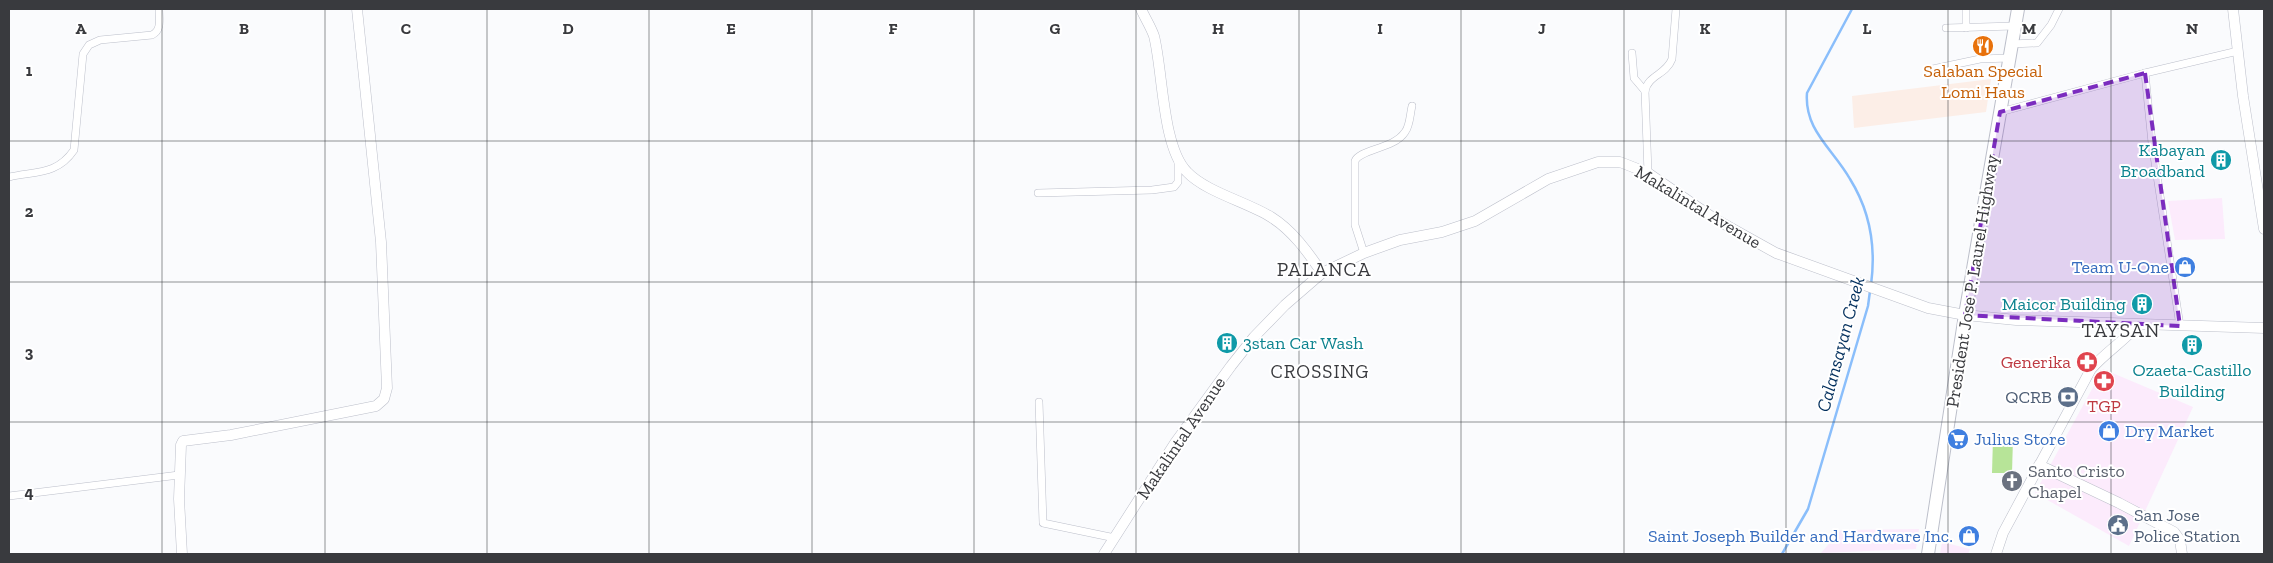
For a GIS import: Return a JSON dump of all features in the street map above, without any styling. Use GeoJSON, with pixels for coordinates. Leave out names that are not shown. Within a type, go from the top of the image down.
{"type":"FeatureCollection","features":[{"type":"Feature","properties":{"kind":"highway","name":"President Jose P. Laurel Highway"},"geometry":{"type":"LineString","coordinates":[[1928,554],[1965,315],[2018,9]]}},
{"type":"Feature","properties":{"kind":"main road"},"geometry":{"type":"LineString","coordinates":[[182,554],[179,475],[181,445],[183,441],[231,435],[376,406],[384,399],[387,388],[381,242],[357,9]]}},
{"type":"Feature","properties":{"kind":"main road"},"geometry":{"type":"LineString","coordinates":[[1141,9],[1154,35],[1172,142],[1178,160],[1187,172],[1202,183],[1272,217],[1298,241],[1322,273]]}},
{"type":"Feature","properties":{"kind":"main road"},"geometry":{"type":"LineString","coordinates":[[2233,9],[2243,96],[2264,229]]}},
{"type":"Feature","properties":{"kind":"main road","name":"Makalintal Avenue"},"geometry":{"type":"LineString","coordinates":[[1104,554],[1175,443],[1231,366],[1254,337],[1285,305],[1322,273],[1364,252],[1400,240],[1442,232],[1475,221],[1548,179],[1598,162],[1620,162],[1648,173],[1745,237],[1776,253],[1857,284],[1928,308],[1965,315],[2016,320],[2264,328]]}},
{"type":"Feature","properties":{"kind":"main road"},"geometry":{"type":"LineString","coordinates":[[1996,554],[2003,533],[2038,465],[2092,369],[2101,358],[2127,337],[2138,325]]}},
{"type":"Feature","properties":{"kind":"main road"},"geometry":{"type":"LineString","coordinates":[[2038,465],[2120,503],[2174,532],[2180,540],[2182,554]]}},
{"type":"Feature","properties":{"kind":"street"},"geometry":{"type":"LineString","coordinates":[[9,177],[54,169],[66,160],[74,150],[83,54],[89,45],[100,40],[157,33],[159,29],[159,9]]}},
{"type":"Feature","properties":{"kind":"street"},"geometry":{"type":"LineString","coordinates":[[1648,173],[1645,91],[1650,80],[1669,66],[1672,59],[1676,9]]}},
{"type":"Feature","properties":{"kind":"street"},"geometry":{"type":"LineString","coordinates":[[1966,9],[1966,28]]}},
{"type":"Feature","properties":{"kind":"street"},"geometry":{"type":"LineString","coordinates":[[2011,44],[2037,43],[2051,25],[2059,9]]}},
{"type":"Feature","properties":{"kind":"street"},"geometry":{"type":"LineString","coordinates":[[1946,28],[2014,26]]}},
{"type":"Feature","properties":{"kind":"street"},"geometry":{"type":"LineString","coordinates":[[2000,112],[2145,73],[2238,51]]}},
{"type":"Feature","properties":{"kind":"street"},"geometry":{"type":"LineString","coordinates":[[1632,52],[1634,78],[1645,91]]}},
{"type":"Feature","properties":{"kind":"street"},"geometry":{"type":"LineString","coordinates":[[1928,70],[1980,59],[2009,58]]}},
{"type":"Feature","properties":{"kind":"street"},"geometry":{"type":"LineString","coordinates":[[2145,73],[2152,143],[2180,326]]}},
{"type":"Feature","properties":{"kind":"street"},"geometry":{"type":"LineString","coordinates":[[1364,252],[1355,225],[1355,161],[1361,154],[1393,143],[1405,132],[1412,106]]}},
{"type":"Feature","properties":{"kind":"street"},"geometry":{"type":"LineString","coordinates":[[1038,193],[1152,190],[1174,186],[1178,182],[1178,160]]}},
{"type":"Feature","properties":{"kind":"street"},"geometry":{"type":"LineString","coordinates":[[1039,402],[1043,524],[1115,538]]}},
{"type":"Feature","properties":{"kind":"street"},"geometry":{"type":"LineString","coordinates":[[9,496],[179,475]]}},
{"type":"Feature","properties":{"kind":"highlighted area"},"geometry":{"type":"Polygon","coordinates":[[[2145,73],[2180,326],[1965,315],[2000,112],[2145,73]]]}},
{"type":"Feature","properties":{"kind":"shaded area"},"geometry":{"type":"Polygon","coordinates":[[[1991,79],[1986,112],[1854,128],[1852,96],[1991,79]]]}},
{"type":"Feature","properties":{"kind":"shaded area"},"geometry":{"type":"Polygon","coordinates":[[[2222,198],[2225,239],[2175,240],[2168,201],[2222,198]]]}},
{"type":"Feature","properties":{"kind":"shaded area"},"geometry":{"type":"Polygon","coordinates":[[[2103,369],[2193,407],[2129,546],[2035,493],[2103,369]]]}},
{"type":"Feature","properties":{"kind":"shaded area"},"geometry":{"type":"Polygon","coordinates":[[[1919,529],[1916,549],[1821,553],[1841,530],[1919,529]]]}},
{"type":"Feature","properties":{"kind":"shaded area"},"geometry":{"type":"Polygon","coordinates":[[[1942,542],[1970,549],[1968,554],[1940,554],[1942,542]]]}},
{"type":"Feature","properties":{"kind":"green space"},"geometry":{"type":"Polygon","coordinates":[[[1993,438],[2013,438],[2012,473],[1992,473],[1993,438]]]}},
{"type":"Feature","properties":{"kind":"waterway","name":"Calansayan Creek"},"geometry":{"type":"LineString","coordinates":[[1852,9],[1807,93],[1807,106],[1815,129],[1850,179],[1867,217],[1873,257],[1871,285]]}},
{"type":"Feature","properties":{"kind":"waterway","name":"Calansayan Creek"},"geometry":{"type":"LineString","coordinates":[[1782,554],[1808,509],[1868,306],[1870,291]]}},
{"type":"Feature","properties":{"kind":"place","name":"Salaban Special Lomi Haus"},"geometry":{"type":"Point","coordinates":[1983,46]}},
{"type":"Feature","properties":{"kind":"place","name":"Kabayan Broadband"},"geometry":{"type":"Point","coordinates":[2221,160]}},
{"type":"Feature","properties":{"kind":"place","name":"Team U-One"},"geometry":{"type":"Point","coordinates":[2185,267]}},
{"type":"Feature","properties":{"kind":"place","name":"Maicor Building"},"geometry":{"type":"Point","coordinates":[2142,304]}},
{"type":"Feature","properties":{"kind":"place","name":"3stan Car Wash"},"geometry":{"type":"Point","coordinates":[1227,343]}},
{"type":"Feature","properties":{"kind":"place","name":"Ozaeta-Castillo Building"},"geometry":{"type":"Point","coordinates":[2192,345]}},
{"type":"Feature","properties":{"kind":"place","name":"Generika"},"geometry":{"type":"Point","coordinates":[2087,362]}},
{"type":"Feature","properties":{"kind":"place","name":"TGP"},"geometry":{"type":"Point","coordinates":[2104,381]}},
{"type":"Feature","properties":{"kind":"place","name":"QCRB"},"geometry":{"type":"Point","coordinates":[2068,397]}},
{"type":"Feature","properties":{"kind":"place","name":"Dry Market"},"geometry":{"type":"Point","coordinates":[2109,431]}},
{"type":"Feature","properties":{"kind":"place","name":"Julius Store"},"geometry":{"type":"Point","coordinates":[1958,439]}},
{"type":"Feature","properties":{"kind":"place","name":"Santo Cristo Chapel"},"geometry":{"type":"Point","coordinates":[2012,481]}},
{"type":"Feature","properties":{"kind":"place","name":"San Jose Police Station"},"geometry":{"type":"Point","coordinates":[2118,525]}},
{"type":"Feature","properties":{"kind":"place","name":"Saint Joseph Builder and Hardware Inc."},"geometry":{"type":"Point","coordinates":[1969,536]}},
{"type":"Feature","properties":{"kind":"district","name":"PALANCA"},"geometry":{"type":"Point","coordinates":[1324,269]}},
{"type":"Feature","properties":{"kind":"district","name":"TAYSAN"},"geometry":{"type":"Point","coordinates":[2121,330]}},
{"type":"Feature","properties":{"kind":"district","name":"CROSSING"},"geometry":{"type":"Point","coordinates":[1320,371]}}]}
